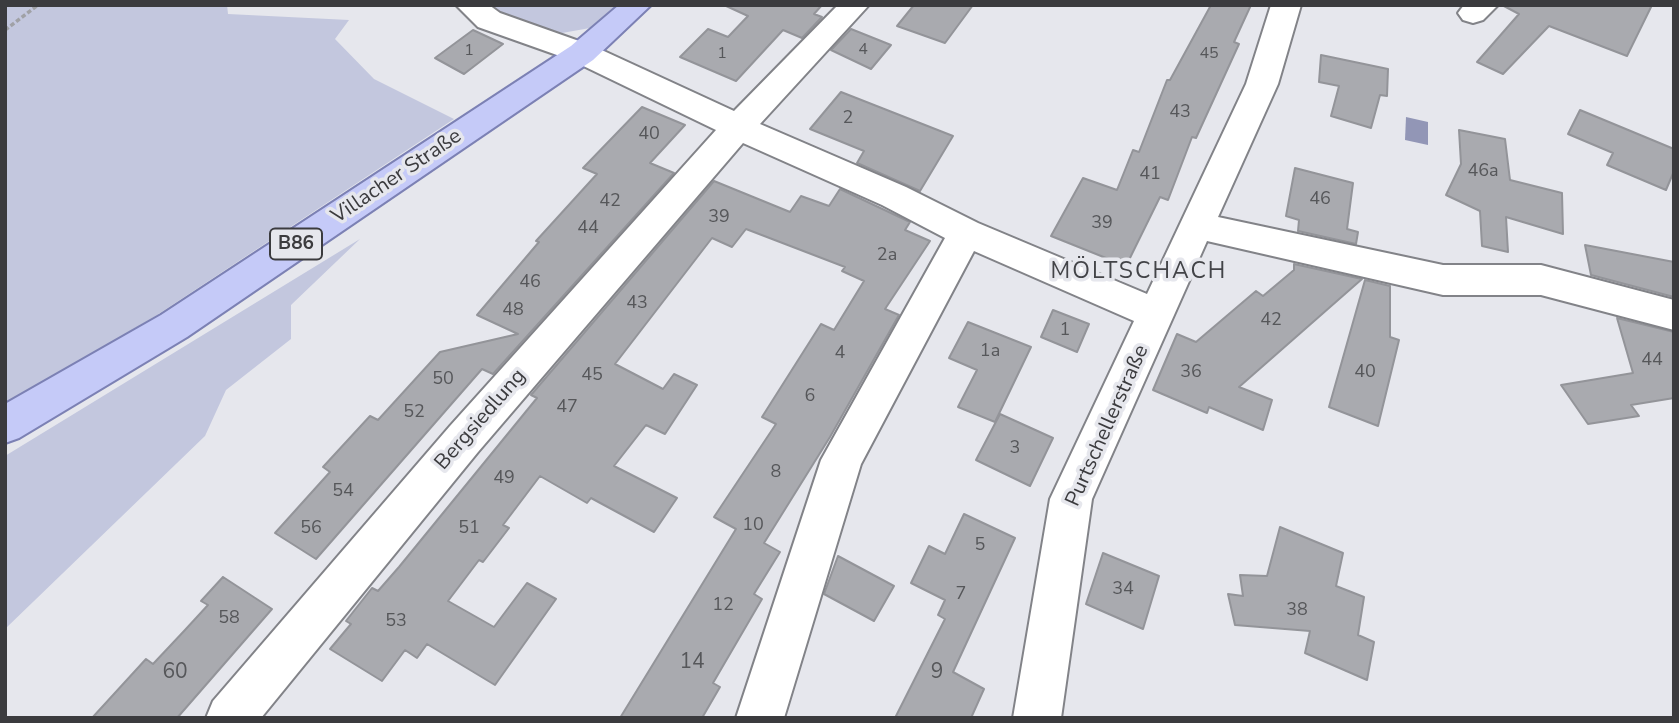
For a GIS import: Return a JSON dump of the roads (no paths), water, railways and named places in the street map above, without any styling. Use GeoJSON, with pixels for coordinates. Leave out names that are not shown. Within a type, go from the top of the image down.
{"type":"FeatureCollection","features":[{"type":"Feature","properties":{"kind":"main road","name":"Villacher Straße"},"geometry":{"type":"LineString","coordinates":[[5,425],[174,326],[582,53],[637,5]]}},
{"type":"Feature","properties":{"kind":"street"},"geometry":{"type":"LineString","coordinates":[[470,5],[489,20],[582,53],[738,127],[894,196],[966,233],[1157,314]]}},
{"type":"Feature","properties":{"kind":"street","name":"Bergsiedlung"},"geometry":{"type":"LineString","coordinates":[[230,718],[464,439],[738,127],[855,5]]}},
{"type":"Feature","properties":{"kind":"street","name":"Purtschellerstraße"},"geometry":{"type":"LineString","coordinates":[[1037,718],[1071,499],[1262,84],[1286,5]]}},
{"type":"Feature","properties":{"kind":"street"},"geometry":{"type":"LineString","coordinates":[[1195,225],[1443,280],[1541,280],[1674,315]]}},
{"type":"Feature","properties":{"kind":"street"},"geometry":{"type":"LineString","coordinates":[[760,718],[842,460],[966,233]]}},
{"type":"Feature","properties":{"kind":"district","name":"MÖLTSCHACH"},"geometry":{"type":"Point","coordinates":[1139,272]}}]}
